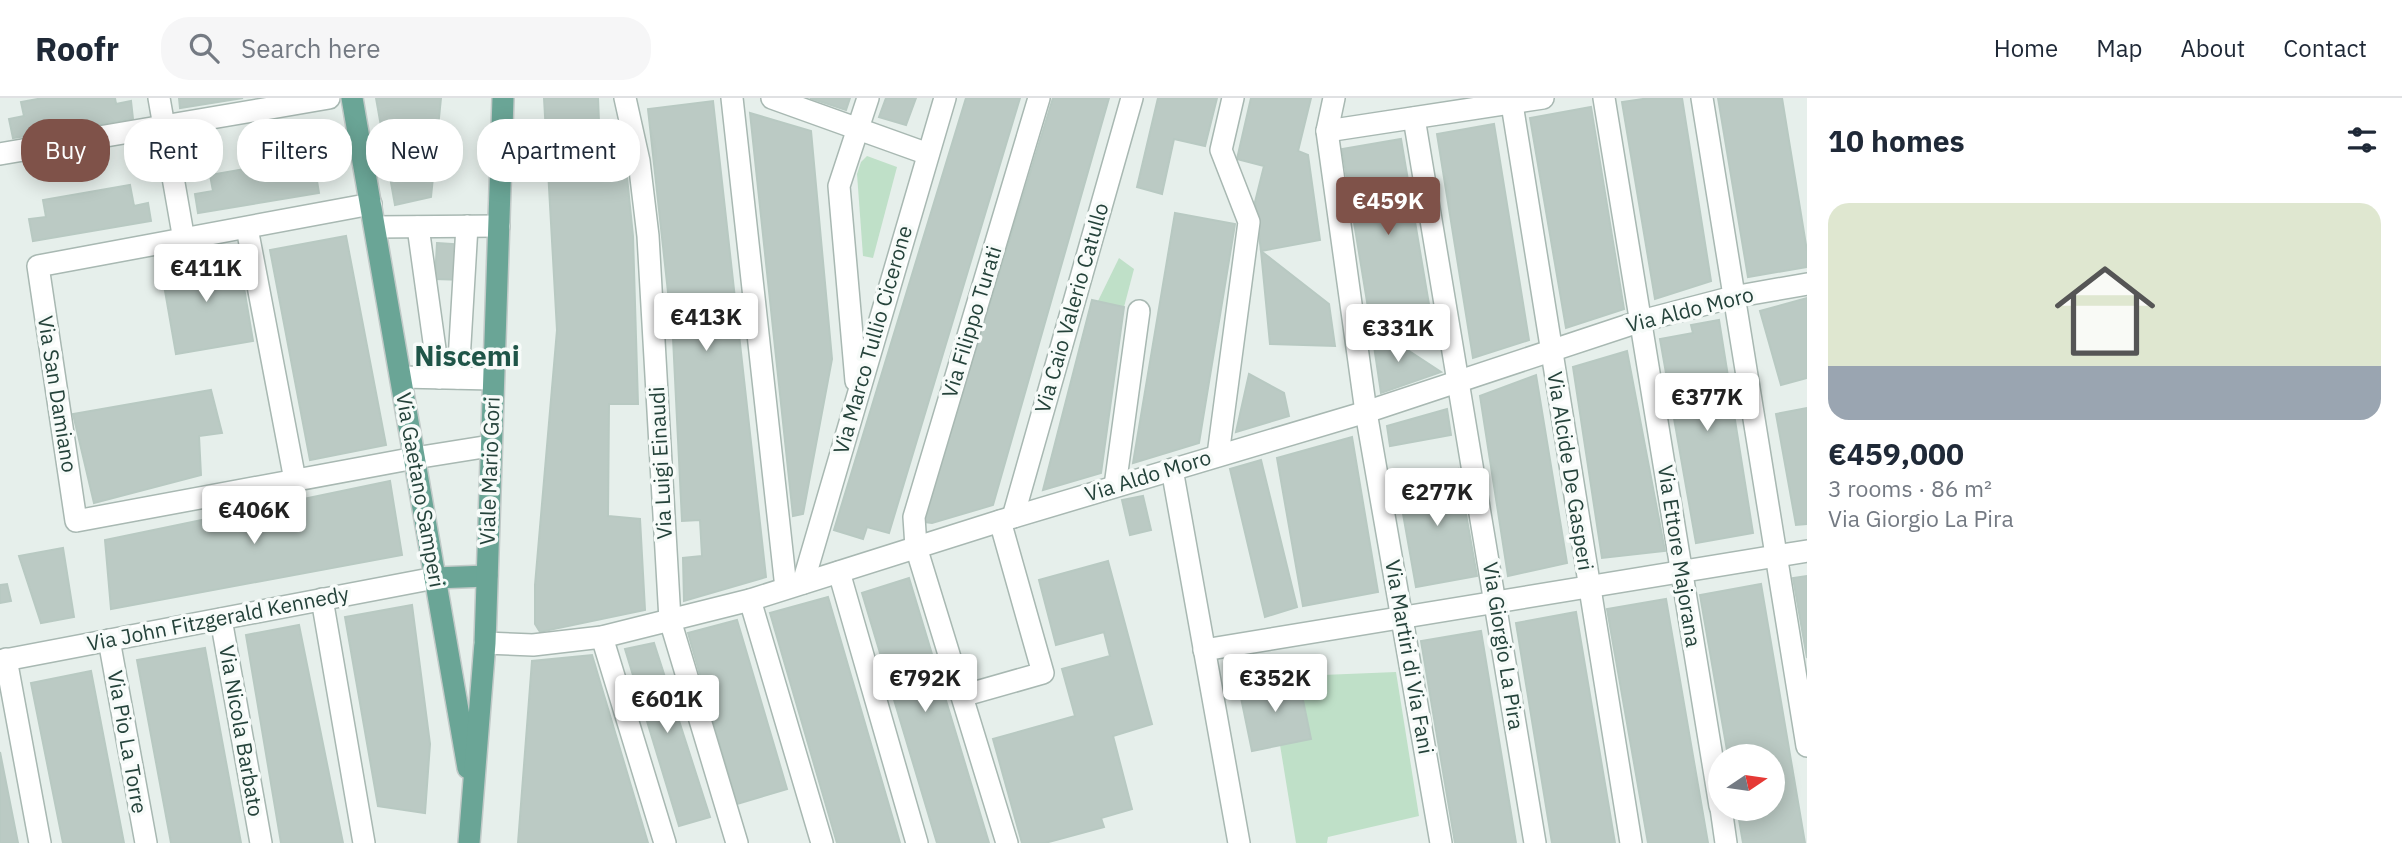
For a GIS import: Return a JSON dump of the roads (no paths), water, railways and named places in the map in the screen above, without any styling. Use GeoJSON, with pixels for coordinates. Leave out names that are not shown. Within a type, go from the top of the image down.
{"type":"FeatureCollection","features":[{"type":"Feature","properties":{"kind":"main road","name":"Via Gaetano Samperi"},"geometry":{"type":"LineString","coordinates":[[352,98],[474,800]]}},
{"type":"Feature","properties":{"kind":"main road","name":"Viale Mario Gori"},"geometry":{"type":"LineString","coordinates":[[469,843],[485,643],[503,98]]}},
{"type":"Feature","properties":{"kind":"main road"},"geometry":{"type":"LineString","coordinates":[[436,578],[486,576]]}},
{"type":"Feature","properties":{"kind":"street"},"geometry":{"type":"LineString","coordinates":[[159,98],[163,119]]}},
{"type":"Feature","properties":{"kind":"street"},"geometry":{"type":"LineString","coordinates":[[210,119],[329,98]]}},
{"type":"Feature","properties":{"kind":"street","name":"Via Luigi Einaudi"},"geometry":{"type":"LineString","coordinates":[[625,98],[639,161],[648,236],[670,620],[737,843]]}},
{"type":"Feature","properties":{"kind":"street"},"geometry":{"type":"LineString","coordinates":[[732,98],[794,585]]}},
{"type":"Feature","properties":{"kind":"street"},"geometry":{"type":"LineString","coordinates":[[772,98],[928,154]]}},
{"type":"Feature","properties":{"kind":"street"},"geometry":{"type":"LineString","coordinates":[[857,396],[839,186],[868,98]]}},
{"type":"Feature","properties":{"kind":"street","name":"Via Marco Tullio Cicerone"},"geometry":{"type":"LineString","coordinates":[[794,585],[857,396],[945,98]]}},
{"type":"Feature","properties":{"kind":"street","name":"Via Filippo Turati"},"geometry":{"type":"LineString","coordinates":[[1007,843],[916,547],[914,517],[1039,98]]}},
{"type":"Feature","properties":{"kind":"street","name":"Via Caio Valerio Catullo"},"geometry":{"type":"LineString","coordinates":[[1007,519],[1132,98]]}},
{"type":"Feature","properties":{"kind":"street"},"geometry":{"type":"LineString","coordinates":[[1219,455],[1249,222],[1221,150],[1233,98]]}},
{"type":"Feature","properties":{"kind":"street","name":"Via Martiri di Via Fani"},"geometry":{"type":"LineString","coordinates":[[1334,98],[1327,131],[1366,412],[1441,843]]}},
{"type":"Feature","properties":{"kind":"street"},"geometry":{"type":"LineString","coordinates":[[1327,131],[1347,98]]}},
{"type":"Feature","properties":{"kind":"street"},"geometry":{"type":"LineString","coordinates":[[1327,131],[1511,100],[1543,98]]}},
{"type":"Feature","properties":{"kind":"street","name":"Via Ettore Majorana"},"geometry":{"type":"LineString","coordinates":[[1604,98],[1710,744]]}},
{"type":"Feature","properties":{"kind":"street"},"geometry":{"type":"LineString","coordinates":[[1702,98],[1807,746]]}},
{"type":"Feature","properties":{"kind":"street","name":"Via Alcide De Gasperi"},"geometry":{"type":"LineString","coordinates":[[1511,100],[1631,843]]}},
{"type":"Feature","properties":{"kind":"street","name":"Via Giorgio La Pira"},"geometry":{"type":"LineString","coordinates":[[1414,118],[1497,602],[1535,843]]}},
{"type":"Feature","properties":{"kind":"street"},"geometry":{"type":"LineString","coordinates":[[0,153],[124,133]]}},
{"type":"Feature","properties":{"kind":"street"},"geometry":{"type":"LineString","coordinates":[[174,182],[184,240],[371,204]]}},
{"type":"Feature","properties":{"kind":"street"},"geometry":{"type":"LineString","coordinates":[[448,378],[467,226]]}},
{"type":"Feature","properties":{"kind":"street"},"geometry":{"type":"LineString","coordinates":[[375,227],[499,226]]}},
{"type":"Feature","properties":{"kind":"street"},"geometry":{"type":"LineString","coordinates":[[418,227],[448,378]]}},
{"type":"Feature","properties":{"kind":"street"},"geometry":{"type":"LineString","coordinates":[[247,228],[295,480],[490,446]]}},
{"type":"Feature","properties":{"kind":"street","name":"Via San Damiano"},"geometry":{"type":"LineString","coordinates":[[184,240],[38,266],[76,521],[295,480]]}},
{"type":"Feature","properties":{"kind":"street","name":"Via Aldo Moro"},"geometry":{"type":"LineString","coordinates":[[485,643],[533,645],[602,637],[750,600],[1115,486],[1366,412],[1641,321],[1733,297],[1807,284]]}},
{"type":"Feature","properties":{"kind":"street"},"geometry":{"type":"LineString","coordinates":[[1115,486],[1139,311]]}},
{"type":"Feature","properties":{"kind":"street"},"geometry":{"type":"LineString","coordinates":[[401,377],[492,380]]}},
{"type":"Feature","properties":{"kind":"street"},"geometry":{"type":"LineString","coordinates":[[1172,469],[1239,843]]}},
{"type":"Feature","properties":{"kind":"street"},"geometry":{"type":"LineString","coordinates":[[962,696],[1043,673],[1007,519]]}},
{"type":"Feature","properties":{"kind":"street"},"geometry":{"type":"LineString","coordinates":[[1204,650],[1807,551]]}},
{"type":"Feature","properties":{"kind":"street"},"geometry":{"type":"LineString","coordinates":[[838,572],[917,843]]}},
{"type":"Feature","properties":{"kind":"street","name":"Via John Fitzgerald Kennedy"},"geometry":{"type":"LineString","coordinates":[[3,660],[436,578]]}},
{"type":"Feature","properties":{"kind":"street"},"geometry":{"type":"LineString","coordinates":[[322,599],[364,843]]}},
{"type":"Feature","properties":{"kind":"street"},"geometry":{"type":"LineString","coordinates":[[750,600],[822,843]]}},
{"type":"Feature","properties":{"kind":"street","name":"Via Nicola Barbato"},"geometry":{"type":"LineString","coordinates":[[221,619],[261,843]]}},
{"type":"Feature","properties":{"kind":"street"},"geometry":{"type":"LineString","coordinates":[[602,637],[665,843]]}},
{"type":"Feature","properties":{"kind":"street","name":"Via Pio La Torre"},"geometry":{"type":"LineString","coordinates":[[109,640],[146,843]]}},
{"type":"Feature","properties":{"kind":"street"},"geometry":{"type":"LineString","coordinates":[[3,660],[40,843]]}},
{"type":"Feature","properties":{"kind":"street","name":"Via Ettore Majorana"},"geometry":{"type":"LineString","coordinates":[[1722,821],[1726,843]]}},
{"type":"Feature","properties":{"kind":"district","name":"Niscemi"},"geometry":{"type":"Point","coordinates":[467,356]}}]}
